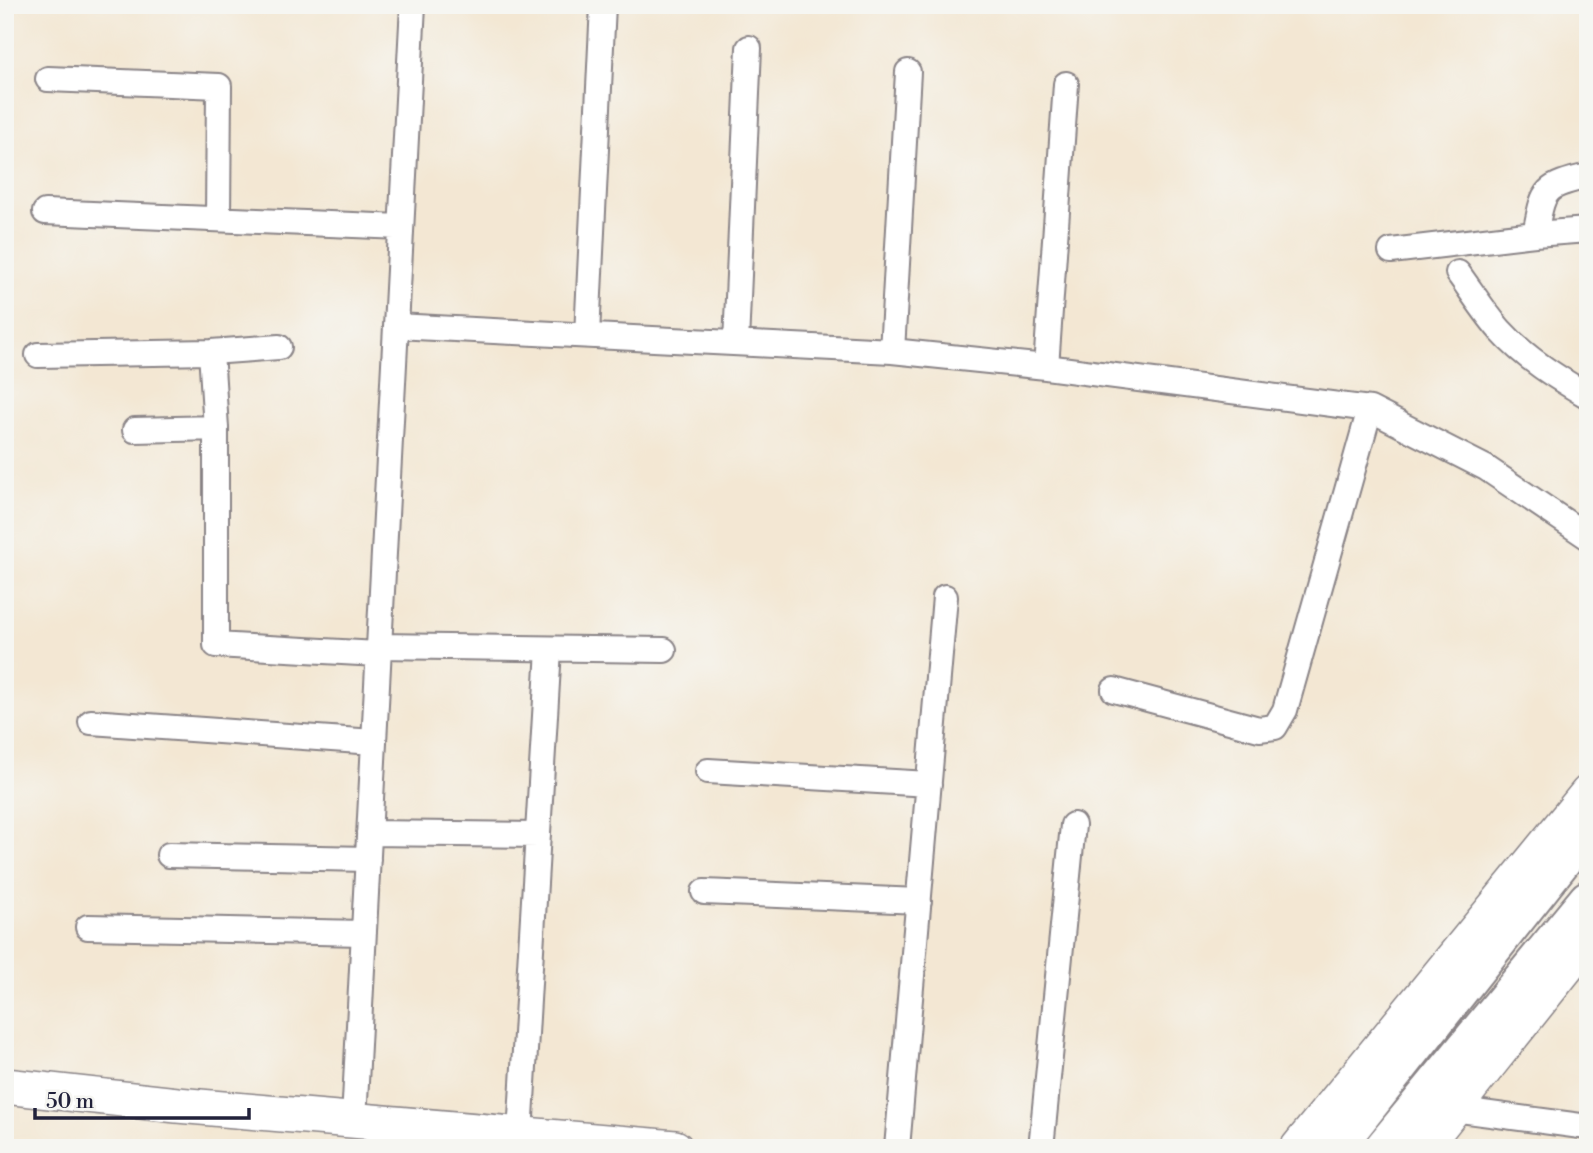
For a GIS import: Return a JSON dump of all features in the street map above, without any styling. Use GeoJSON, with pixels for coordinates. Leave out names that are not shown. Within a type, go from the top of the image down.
{"type":"FeatureCollection","features":[{"type":"Feature","properties":{"kind":"main road"},"geometry":{"type":"LineString","coordinates":[[1334,1148],[1588,827]]}},
{"type":"Feature","properties":{"kind":"main road"},"geometry":{"type":"LineString","coordinates":[[1384,1148],[1588,900]]}},
{"type":"Feature","properties":{"kind":"street"},"geometry":{"type":"LineString","coordinates":[[354,1120],[413,5]]}},
{"type":"Feature","properties":{"kind":"street"},"geometry":{"type":"LineString","coordinates":[[587,335],[603,5]]}},
{"type":"Feature","properties":{"kind":"street"},"geometry":{"type":"LineString","coordinates":[[736,343],[749,48]]}},
{"type":"Feature","properties":{"kind":"street"},"geometry":{"type":"LineString","coordinates":[[892,351],[908,72]]}},
{"type":"Feature","properties":{"kind":"street"},"geometry":{"type":"LineString","coordinates":[[48,79],[219,86],[218,219]]}},
{"type":"Feature","properties":{"kind":"street"},"geometry":{"type":"LineString","coordinates":[[1046,367],[1066,84]]}},
{"type":"Feature","properties":{"kind":"street"},"geometry":{"type":"LineString","coordinates":[[1535,234],[1542,201],[1549,190],[1560,183],[1588,176]]}},
{"type":"Feature","properties":{"kind":"street"},"geometry":{"type":"LineString","coordinates":[[45,212],[401,227]]}},
{"type":"Feature","properties":{"kind":"street"},"geometry":{"type":"LineString","coordinates":[[1391,251],[1588,230]]}},
{"type":"Feature","properties":{"kind":"street"},"geometry":{"type":"LineString","coordinates":[[1458,273],[1499,329],[1517,348],[1546,371],[1588,396]]}},
{"type":"Feature","properties":{"kind":"street"},"geometry":{"type":"LineString","coordinates":[[396,326],[892,351],[1046,367],[1370,409],[1486,468],[1588,537]]}},
{"type":"Feature","properties":{"kind":"street"},"geometry":{"type":"LineString","coordinates":[[38,355],[211,352],[279,347]]}},
{"type":"Feature","properties":{"kind":"street"},"geometry":{"type":"LineString","coordinates":[[211,352],[215,428],[216,645],[379,650],[664,650]]}},
{"type":"Feature","properties":{"kind":"street"},"geometry":{"type":"LineString","coordinates":[[1114,690],[1259,729],[1275,727],[1285,710],[1370,409]]}},
{"type":"Feature","properties":{"kind":"street"},"geometry":{"type":"LineString","coordinates":[[135,430],[215,428]]}},
{"type":"Feature","properties":{"kind":"street"},"geometry":{"type":"LineString","coordinates":[[897,1148],[945,597]]}},
{"type":"Feature","properties":{"kind":"street"},"geometry":{"type":"LineString","coordinates":[[520,1134],[549,649]]}},
{"type":"Feature","properties":{"kind":"street"},"geometry":{"type":"LineString","coordinates":[[92,722],[374,742]]}},
{"type":"Feature","properties":{"kind":"street"},"geometry":{"type":"LineString","coordinates":[[708,771],[929,784]]}},
{"type":"Feature","properties":{"kind":"street"},"geometry":{"type":"LineString","coordinates":[[1298,1148],[1588,793]]}},
{"type":"Feature","properties":{"kind":"street"},"geometry":{"type":"LineString","coordinates":[[1041,1148],[1073,825]]}},
{"type":"Feature","properties":{"kind":"street"},"geometry":{"type":"LineString","coordinates":[[369,833],[538,835]]}},
{"type":"Feature","properties":{"kind":"street"},"geometry":{"type":"LineString","coordinates":[[169,855],[368,859]]}},
{"type":"Feature","properties":{"kind":"street"},"geometry":{"type":"LineString","coordinates":[[704,892],[919,901]]}},
{"type":"Feature","properties":{"kind":"street"},"geometry":{"type":"LineString","coordinates":[[88,927],[364,933]]}},
{"type":"Feature","properties":{"kind":"street"},"geometry":{"type":"LineString","coordinates":[[1422,1148],[1588,940]]}},
{"type":"Feature","properties":{"kind":"street"},"geometry":{"type":"LineString","coordinates":[[5,1086],[177,1105],[675,1148]]}},
{"type":"Feature","properties":{"kind":"street"},"geometry":{"type":"LineString","coordinates":[[1454,1109],[1581,1134]]}}]}
